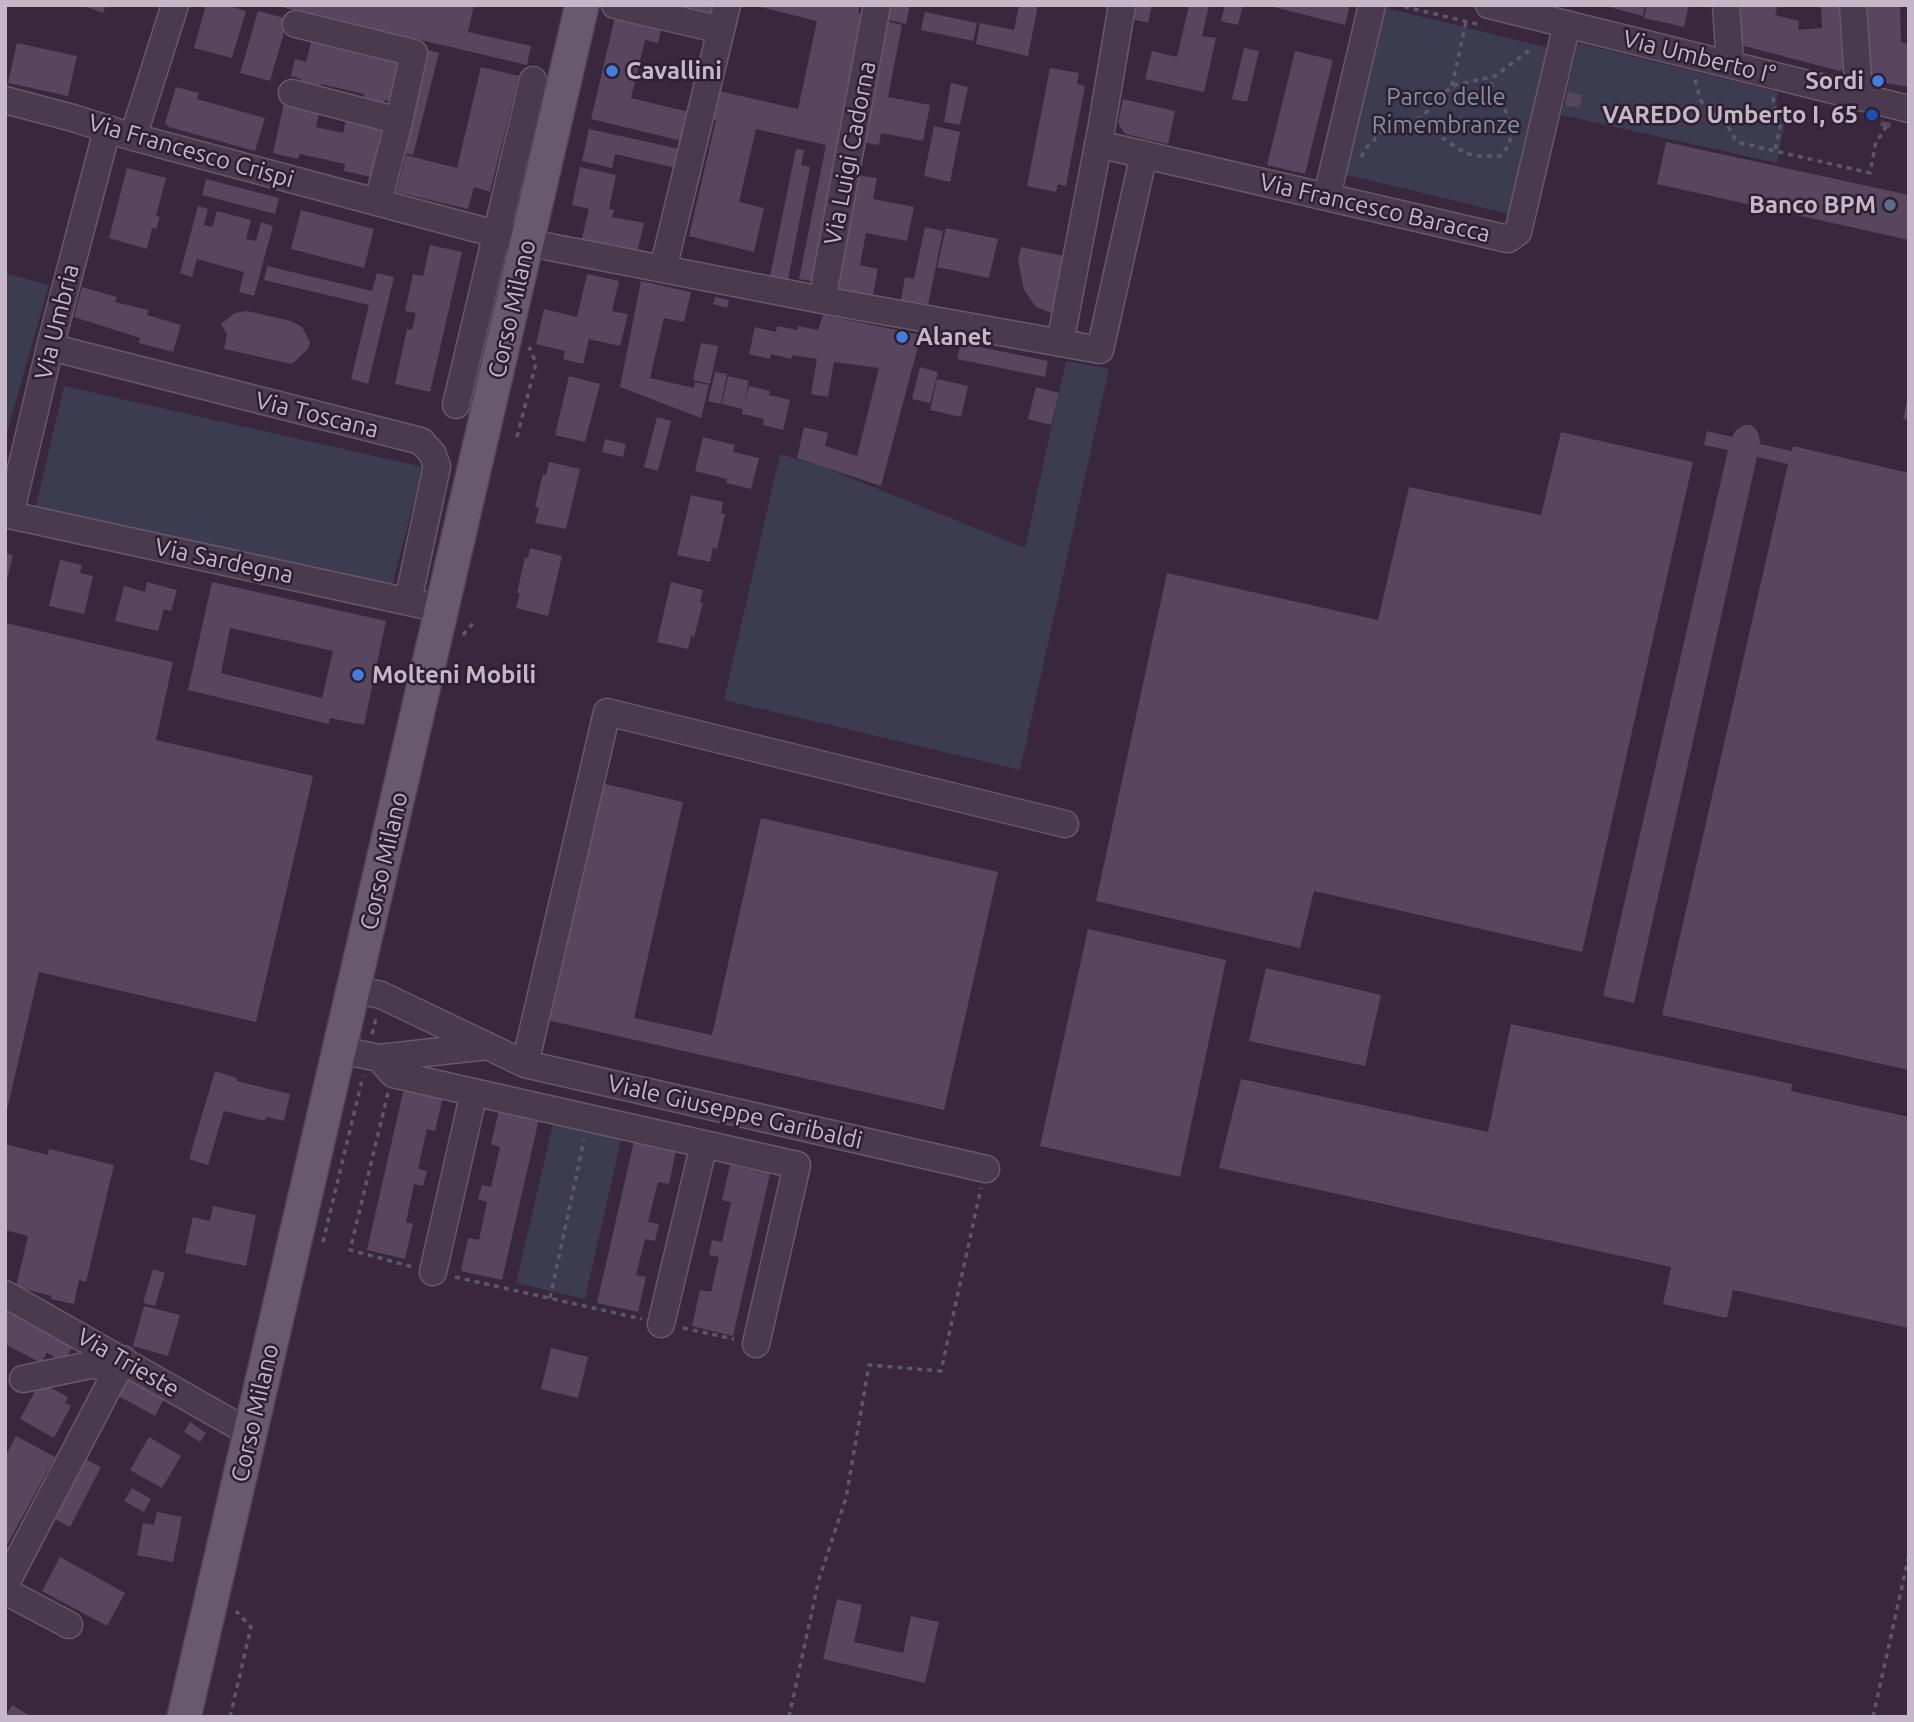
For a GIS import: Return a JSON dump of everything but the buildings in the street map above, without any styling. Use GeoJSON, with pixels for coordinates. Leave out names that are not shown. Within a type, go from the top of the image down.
{"type":"FeatureCollection","features":[{"type":"Feature","properties":{"kind":"main road","name":"Corso Milano"},"geometry":{"type":"LineString","coordinates":[[184,1717],[250,1433],[370,1059],[368,992],[442,610],[582,5]]}},
{"type":"Feature","properties":{"kind":"street"},"geometry":{"type":"LineString","coordinates":[[133,137],[175,5]]}},
{"type":"Feature","properties":{"kind":"street","name":"Via Luigi Cadorna"},"geometry":{"type":"LineString","coordinates":[[822,300],[877,5]]}},
{"type":"Feature","properties":{"kind":"street"},"geometry":{"type":"LineString","coordinates":[[1060,343],[1122,5]]}},
{"type":"Feature","properties":{"kind":"street"},"geometry":{"type":"LineString","coordinates":[[1327,196],[1372,5]]}},
{"type":"Feature","properties":{"kind":"street","name":"Via Umberto I°"},"geometry":{"type":"LineString","coordinates":[[1489,5],[1859,97],[1903,118]]}},
{"type":"Feature","properties":{"kind":"street"},"geometry":{"type":"LineString","coordinates":[[1726,5],[1730,64]]}},
{"type":"Feature","properties":{"kind":"street"},"geometry":{"type":"LineString","coordinates":[[1853,5],[1859,97]]}},
{"type":"Feature","properties":{"kind":"street"},"geometry":{"type":"LineString","coordinates":[[619,6],[724,18],[663,269]]}},
{"type":"Feature","properties":{"kind":"street"},"geometry":{"type":"LineString","coordinates":[[296,24],[414,53],[377,202]]}},
{"type":"Feature","properties":{"kind":"street","name":"Via Francesco Baracca"},"geometry":{"type":"LineString","coordinates":[[1098,144],[1508,239],[1518,232],[1567,24]]}},
{"type":"Feature","properties":{"kind":"street"},"geometry":{"type":"LineString","coordinates":[[456,405],[533,80]]}},
{"type":"Feature","properties":{"kind":"street"},"geometry":{"type":"LineString","coordinates":[[292,93],[398,121]]}},
{"type":"Feature","properties":{"kind":"street","name":"Via Francesco Crispi"},"geometry":{"type":"LineString","coordinates":[[5,100],[495,234],[822,300],[1100,350],[1144,154]]}},
{"type":"Feature","properties":{"kind":"street","name":"Via Umbria"},"geometry":{"type":"LineString","coordinates":[[8,514],[107,130]]}},
{"type":"Feature","properties":{"kind":"street","name":"Via Toscana"},"geometry":{"type":"LineString","coordinates":[[50,347],[421,441],[432,453],[437,466],[408,601]]}},
{"type":"Feature","properties":{"kind":"street","name":"Via Sardegna"},"geometry":{"type":"LineString","coordinates":[[8,514],[442,610]]}},
{"type":"Feature","properties":{"kind":"street"},"geometry":{"type":"LineString","coordinates":[[525,1064],[607,712],[1065,824]]}},
{"type":"Feature","properties":{"kind":"street","name":"Viale Giuseppe Garibaldi"},"geometry":{"type":"LineString","coordinates":[[368,992],[525,1064],[986,1169]]}},
{"type":"Feature","properties":{"kind":"street"},"geometry":{"type":"LineString","coordinates":[[370,1059],[488,1046]]}},
{"type":"Feature","properties":{"kind":"street","name":"Viale Giuseppe Garibaldi"},"geometry":{"type":"LineString","coordinates":[[370,1059],[474,1092],[797,1165],[757,1344]]}},
{"type":"Feature","properties":{"kind":"street"},"geometry":{"type":"LineString","coordinates":[[433,1272],[474,1092]]}},
{"type":"Feature","properties":{"kind":"street","name":"Viale Giuseppe Garibaldi"},"geometry":{"type":"LineString","coordinates":[[661,1324],[704,1144]]}},
{"type":"Feature","properties":{"kind":"street","name":"Via Trieste"},"geometry":{"type":"LineString","coordinates":[[5,1294],[119,1366],[250,1433]]}},
{"type":"Feature","properties":{"kind":"street"},"geometry":{"type":"LineString","coordinates":[[23,1379],[95,1364],[119,1366],[5,1588],[69,1625]]}},
{"type":"Feature","properties":{"kind":"path"},"geometry":{"type":"LineString","coordinates":[[1400,5],[1406,7]]}},
{"type":"Feature","properties":{"kind":"path"},"geometry":{"type":"LineString","coordinates":[[1451,88],[1466,22]]}},
{"type":"Feature","properties":{"kind":"path"},"geometry":{"type":"LineString","coordinates":[[1360,159],[1367,147],[1382,132],[1422,117],[1451,88],[1495,76],[1531,49]]}},
{"type":"Feature","properties":{"kind":"path"},"geometry":{"type":"LineString","coordinates":[[1416,120],[1465,153],[1500,156],[1510,144],[1508,117],[1488,78]]}},
{"type":"Feature","properties":{"kind":"path"},"geometry":{"type":"LineString","coordinates":[[1708,82],[1695,79],[1701,101],[1712,113],[1724,119],[1735,139],[1741,143],[1775,151],[1870,173],[1876,141],[1884,133],[1887,124]]}},
{"type":"Feature","properties":{"kind":"path"},"geometry":{"type":"LineString","coordinates":[[1766,96],[1786,100]]}},
{"type":"Feature","properties":{"kind":"path"},"geometry":{"type":"LineString","coordinates":[[1773,97],[1775,115],[1782,122],[1775,151]]}},
{"type":"Feature","properties":{"kind":"path"},"geometry":{"type":"LineString","coordinates":[[1880,123],[1887,124],[1903,118]]}},
{"type":"Feature","properties":{"kind":"path"},"geometry":{"type":"LineString","coordinates":[[460,648],[463,634],[475,621]]}},
{"type":"Feature","properties":{"kind":"path"},"geometry":{"type":"LineString","coordinates":[[368,992],[370,1059],[350,1251],[757,1344]]}},
{"type":"Feature","properties":{"kind":"path"},"geometry":{"type":"LineString","coordinates":[[323,1243],[370,1059]]}},
{"type":"Feature","properties":{"kind":"path"},"geometry":{"type":"LineString","coordinates":[[550,1298],[589,1118]]}},
{"type":"Feature","properties":{"kind":"path"},"geometry":{"type":"LineString","coordinates":[[789,1717],[819,1579],[846,1498],[869,1365],[941,1371],[986,1169]]}},
{"type":"Feature","properties":{"kind":"path"},"geometry":{"type":"LineString","coordinates":[[1873,1717],[1909,1555]]}},
{"type":"Feature","properties":{"kind":"path"},"geometry":{"type":"LineString","coordinates":[[230,1717],[251,1627],[236,1612],[239,1599]]}},
{"type":"Feature","properties":{"kind":"green space","name":"Parco delle Rimembranze"},"geometry":{"type":"Polygon","coordinates":[[[1382,7],[1549,48],[1509,214],[1344,174],[1382,7]]]}},
{"type":"Feature","properties":{"kind":"green space"},"geometry":{"type":"Polygon","coordinates":[[[1578,43],[1778,92],[1777,107],[1785,121],[1777,163],[1561,115],[1578,43]]]}},
{"type":"Feature","properties":{"kind":"green space"},"geometry":{"type":"Polygon","coordinates":[[[5,273],[49,285],[5,439],[5,273]]]}},
{"type":"Feature","properties":{"kind":"green space"},"geometry":{"type":"Polygon","coordinates":[[[1066,361],[1109,369],[1020,770],[724,700],[780,454],[821,466],[1025,548],[1066,361]]]}},
{"type":"Feature","properties":{"kind":"green space"},"geometry":{"type":"Polygon","coordinates":[[[64,386],[423,467],[391,589],[35,510],[64,386]]]}},
{"type":"Feature","properties":{"kind":"green space"},"geometry":{"type":"Polygon","coordinates":[[[553,1124],[621,1140],[585,1299],[516,1283],[553,1124]]]}},
{"type":"Feature","properties":{"kind":"place","name":"Cavallini"},"geometry":{"type":"Point","coordinates":[612,71]}},
{"type":"Feature","properties":{"kind":"place","name":"Sordi"},"geometry":{"type":"Point","coordinates":[1878,81]}},
{"type":"Feature","properties":{"kind":"place","name":"VAREDO Umberto I, 65"},"geometry":{"type":"Point","coordinates":[1872,115]}},
{"type":"Feature","properties":{"kind":"place","name":"Banco BPM"},"geometry":{"type":"Point","coordinates":[1890,205]}},
{"type":"Feature","properties":{"kind":"place","name":"Alanet"},"geometry":{"type":"Point","coordinates":[902,337]}},
{"type":"Feature","properties":{"kind":"place","name":"Molteni Mobili"},"geometry":{"type":"Point","coordinates":[358,675]}}]}
